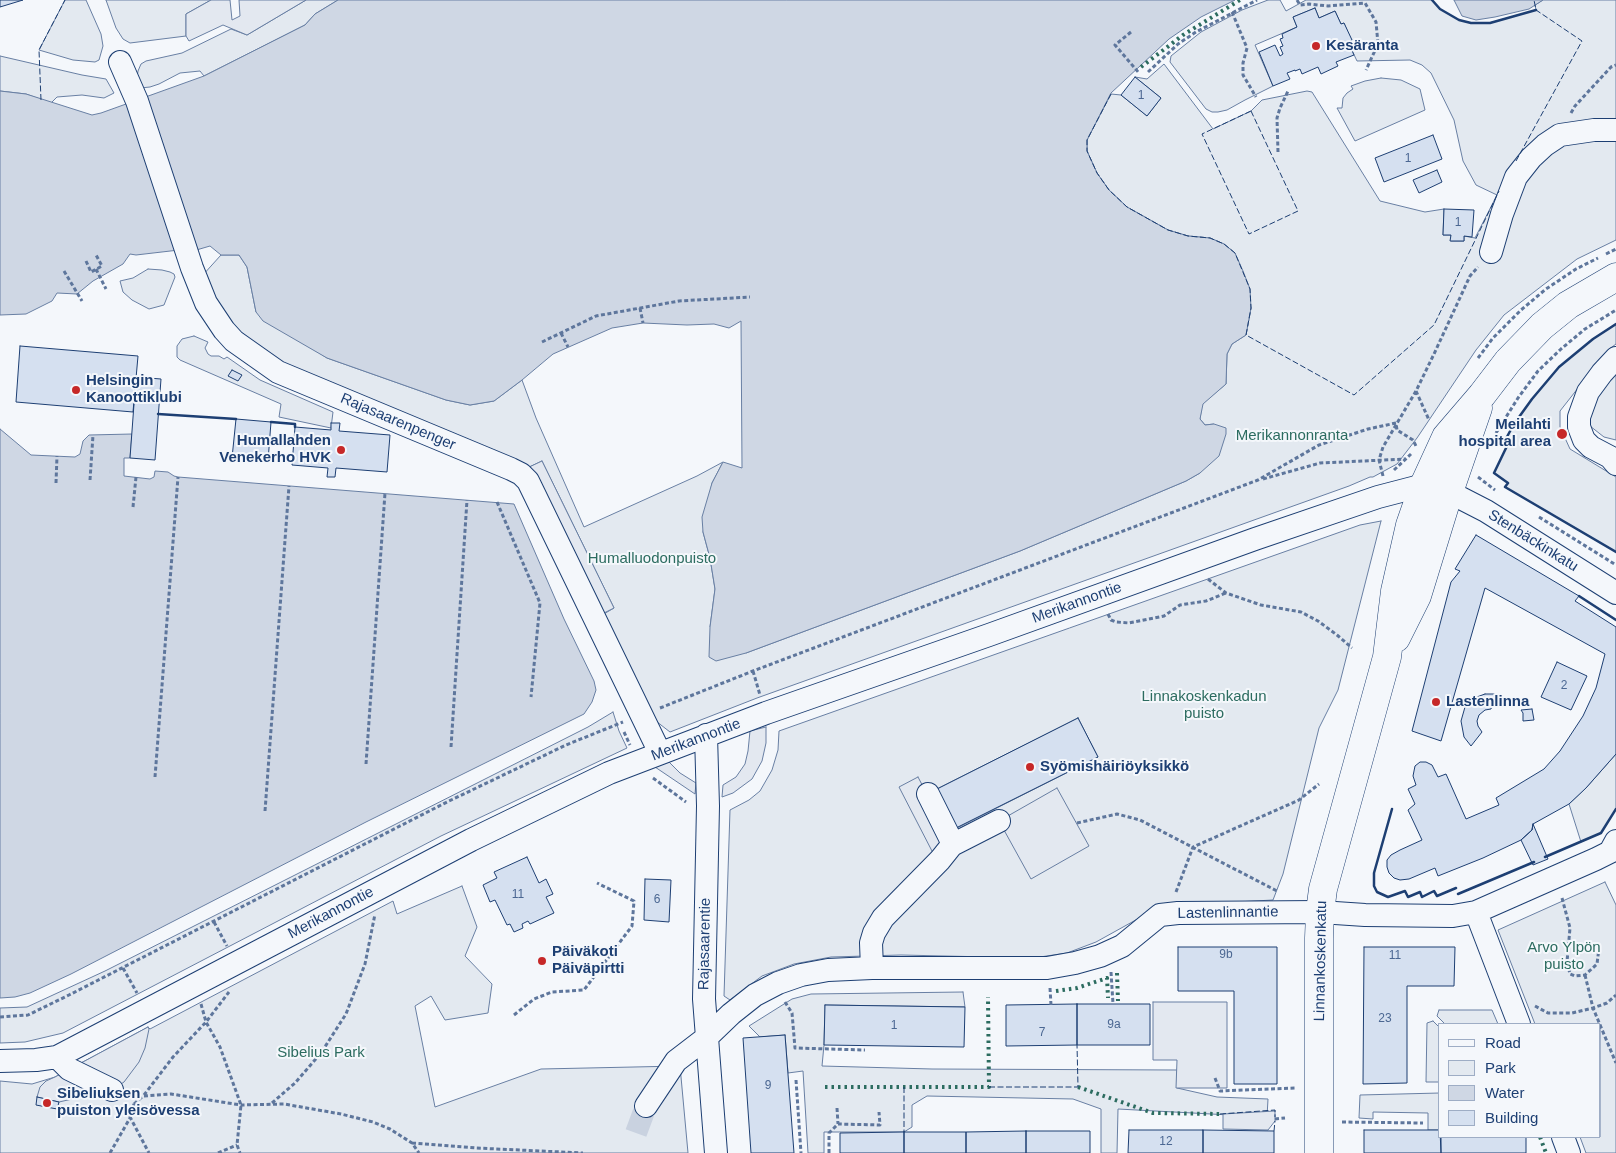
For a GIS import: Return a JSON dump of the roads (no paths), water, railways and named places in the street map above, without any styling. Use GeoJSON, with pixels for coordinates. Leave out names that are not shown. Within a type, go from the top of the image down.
{"type":"FeatureCollection","features":[{"type":"Feature","properties":{"kind":"main road","name":"Linnankoskenkatu"},"geometry":{"type":"LineString","coordinates":[[1319,1153],[1320,912],[1323,889],[1387,657],[1395,591],[1410,525],[1436,489],[1446,437],[1508,361],[1542,326],[1568,305],[1616,278]]}},
{"type":"Feature","properties":{"kind":"street","name":"Rajasaarenpenger"},"geometry":{"type":"LineString","coordinates":[[120,62],[137,101],[192,268],[206,303],[224,330],[234,341],[278,372],[521,474],[528,481],[660,753]]}},
{"type":"Feature","properties":{"kind":"street"},"geometry":{"type":"LineString","coordinates":[[1492,252],[1502,214],[1516,177],[1545,145],[1560,135],[1594,130],[1616,130]]}},
{"type":"Feature","properties":{"kind":"street"},"geometry":{"type":"LineString","coordinates":[[1614,459],[1591,447],[1584,440],[1579,426],[1588,392],[1616,358]]}},
{"type":"Feature","properties":{"kind":"street","name":"Stenbäckinkatu"},"geometry":{"type":"LineString","coordinates":[[1436,489],[1486,511],[1616,593]]}},
{"type":"Feature","properties":{"kind":"street","name":"Merikannontie"},"geometry":{"type":"LineString","coordinates":[[0,1061],[36,1060],[57,1057],[471,840],[609,772],[635,756],[660,753],[1255,538],[1378,497],[1436,489]]}},
{"type":"Feature","properties":{"kind":"street","name":"Rajasaarentie"},"geometry":{"type":"LineString","coordinates":[[706,735],[708,806],[704,999],[716,1153]]}},
{"type":"Feature","properties":{"kind":"street"},"geometry":{"type":"LineString","coordinates":[[928,794],[952,845]]}},
{"type":"Feature","properties":{"kind":"street"},"geometry":{"type":"LineString","coordinates":[[872,968],[874,933],[883,918],[940,860],[952,845],[998,821]]}},
{"type":"Feature","properties":{"kind":"street","name":"Lastenlinnantie"},"geometry":{"type":"LineString","coordinates":[[646,1106],[676,1061],[706,1038],[731,1014],[755,995],[778,983],[801,975],[828,970],[872,968],[1047,968],[1100,956],[1122,946],[1160,915],[1178,913],[1320,912],[1365,915],[1453,916],[1476,912],[1614,851]]}},
{"type":"Feature","properties":{"kind":"street"},"geometry":{"type":"LineString","coordinates":[[1476,912],[1519,1023]]}},
{"type":"Feature","properties":{"kind":"street"},"geometry":{"type":"LineString","coordinates":[[57,1057],[68,1069],[112,1090]]}},
{"type":"Feature","properties":{"kind":"street"},"geometry":{"type":"LineString","coordinates":[[1563,1138],[1569,1153]]}},
{"type":"Feature","properties":{"kind":"water"},"geometry":{"type":"Polygon","coordinates":[[[338,0],[1235,0],[1201,17],[1169,39],[1111,93],[1087,140],[1087,151],[1097,173],[1109,190],[1127,207],[1168,230],[1188,236],[1210,238],[1224,244],[1235,253],[1243,271],[1250,289],[1251,308],[1246,335],[1232,344],[1227,354],[1226,384],[1203,404],[1200,419],[1205,425],[1214,424],[1226,428],[1219,456],[1200,473],[1186,481],[1020,551],[746,653],[716,661],[709,657],[710,627],[715,589],[703,532],[702,517],[712,483],[723,462],[742,468],[741,321],[729,328],[714,324],[643,323],[612,328],[553,354],[494,401],[470,405],[446,400],[327,358],[263,321],[256,312],[247,267],[239,255],[221,255],[210,246],[193,251],[179,250],[130,254],[123,264],[93,281],[77,294],[57,293],[52,301],[26,314],[0,315],[0,91],[26,94],[92,115],[101,113],[204,76],[305,25],[315,14],[338,0]]]}},
{"type":"Feature","properties":{"kind":"water"},"geometry":{"type":"Polygon","coordinates":[[[1454,0],[1543,0],[1529,9],[1476,20],[1462,16],[1454,0]]]}},
{"type":"Feature","properties":{"kind":"water"},"geometry":{"type":"Polygon","coordinates":[[[0,429],[31,455],[75,457],[80,454],[83,441],[89,435],[132,434],[130,458],[124,458],[124,476],[150,479],[154,477],[155,471],[168,472],[178,477],[514,504],[564,619],[594,681],[596,690],[592,702],[584,714],[366,822],[71,974],[30,993],[0,998],[0,429]]]}},
{"type":"Feature","properties":{"kind":"tunnel"},"geometry":{"type":"LineString","coordinates":[[636,1133],[646,1106]]}},
{"type":"Feature","properties":{"kind":"place","name":"Kesäranta"},"geometry":{"type":"Point","coordinates":[1316,46]}},
{"type":"Feature","properties":{"kind":"place","name":"Helsingin Kanoottiklubi"},"geometry":{"type":"Point","coordinates":[76,390]}},
{"type":"Feature","properties":{"kind":"place","name":"Meilahti hospital area"},"geometry":{"type":"Point","coordinates":[1562,434]}},
{"type":"Feature","properties":{"kind":"place","name":"Humallahden Venekerho HVK"},"geometry":{"type":"Point","coordinates":[341,450]}},
{"type":"Feature","properties":{"kind":"place","name":"Lastenlinna"},"geometry":{"type":"Point","coordinates":[1436,702]}},
{"type":"Feature","properties":{"kind":"place","name":"Syömishäiriöyksikkö"},"geometry":{"type":"Point","coordinates":[1030,767]}},
{"type":"Feature","properties":{"kind":"place","name":"Päiväkoti Päiväpirtti"},"geometry":{"type":"Point","coordinates":[542,961]}},
{"type":"Feature","properties":{"kind":"place","name":"Sibeliuksen puiston yleisövessa"},"geometry":{"type":"Point","coordinates":[47,1103]}},
{"type":"Feature","properties":{"kind":"park label","name":"Merikannonranta"},"geometry":{"type":"Point","coordinates":[1292,436]}},
{"type":"Feature","properties":{"kind":"park label","name":"Humalluodonpuisto"},"geometry":{"type":"Point","coordinates":[652,559]}},
{"type":"Feature","properties":{"kind":"park label","name":"Linnakoskenkadun puisto"},"geometry":{"type":"Point","coordinates":[1204,706]}},
{"type":"Feature","properties":{"kind":"park label","name":"Arvo Ylpön puisto"},"geometry":{"type":"Point","coordinates":[1564,956]}},
{"type":"Feature","properties":{"kind":"park label","name":"Sibelius Park"},"geometry":{"type":"Point","coordinates":[321,1053]}}]}
